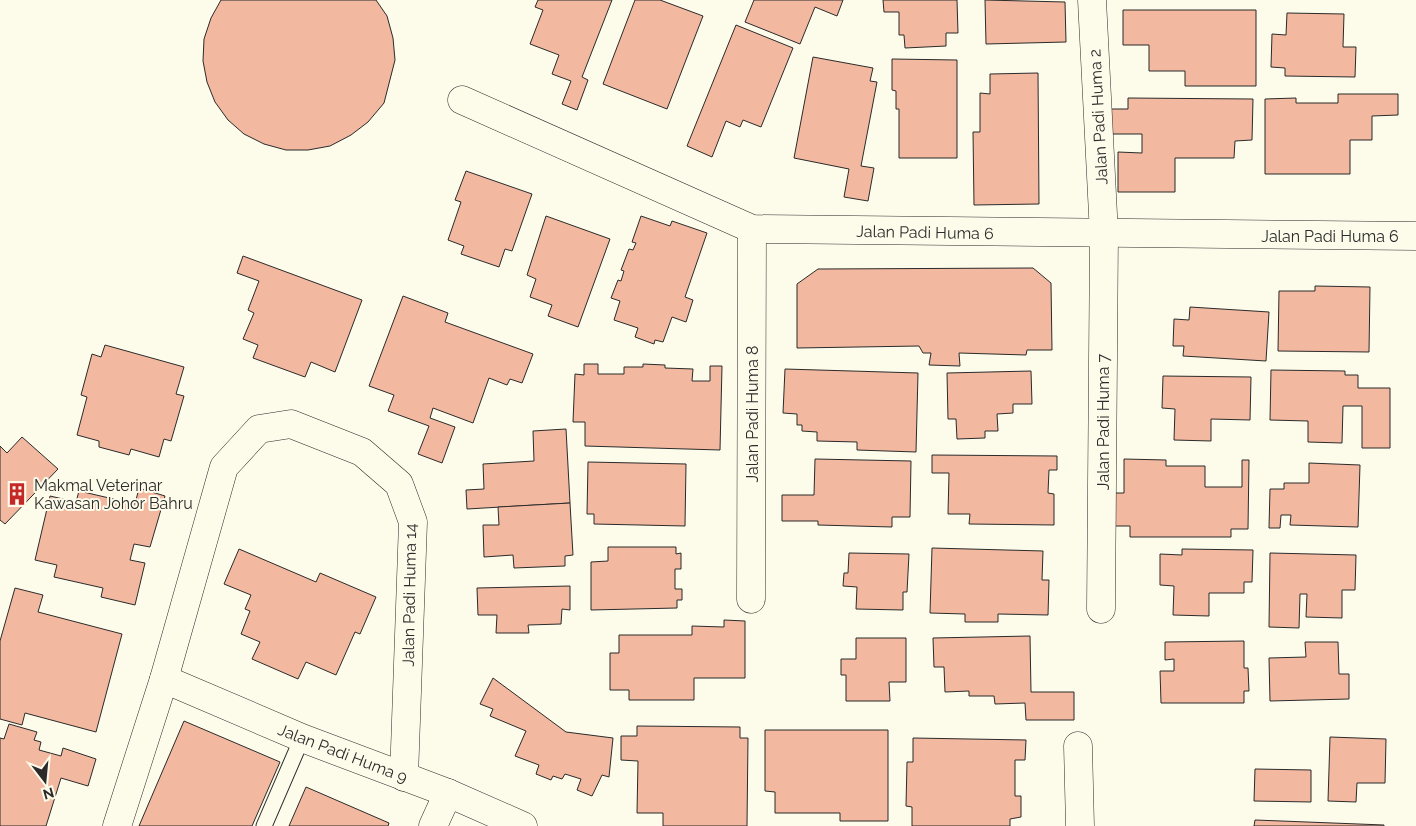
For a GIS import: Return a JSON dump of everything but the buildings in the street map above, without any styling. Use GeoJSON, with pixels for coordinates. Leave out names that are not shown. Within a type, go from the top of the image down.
{"type":"FeatureCollection","features":[{"type":"Feature","properties":{"kind":"street","name":"Jalan Padi Huma 2"},"geometry":{"type":"LineString","coordinates":[[1092,0],[1104,234]]}},
{"type":"Feature","properties":{"kind":"street","name":"Jalan Padi Huma 6"},"geometry":{"type":"LineString","coordinates":[[462,100],[752,229],[1416,236]]}},
{"type":"Feature","properties":{"kind":"street","name":"Jalan Padi Huma 8"},"geometry":{"type":"LineString","coordinates":[[751,599],[752,229]]}},
{"type":"Feature","properties":{"kind":"street","name":"Jalan Padi Huma 7"},"geometry":{"type":"LineString","coordinates":[[1101,610],[1104,234]]}},
{"type":"Feature","properties":{"kind":"street","name":"Jalan Padi Huma 14"},"geometry":{"type":"LineString","coordinates":[[117,826],[164,679],[224,467],[259,429],[291,424],[362,452],[399,484],[413,522],[404,777]]}},
{"type":"Feature","properties":{"kind":"street","name":"Jalan Padi Huma 9"},"geometry":{"type":"LineString","coordinates":[[164,679],[302,738],[448,793],[523,826]]}},
{"type":"Feature","properties":{"kind":"street"},"geometry":{"type":"LineString","coordinates":[[1078,746],[1080,826]]}},
{"type":"Feature","properties":{"kind":"street"},"geometry":{"type":"LineString","coordinates":[[433,826],[448,793]]}},
{"type":"Feature","properties":{"kind":"lane"},"geometry":{"type":"LineString","coordinates":[[264,826],[302,738]]}},
{"type":"Feature","properties":{"kind":"place","name":"Makmal Veterinar Kawasan Johor Bahru"},"geometry":{"type":"Point","coordinates":[17,494]}}]}
